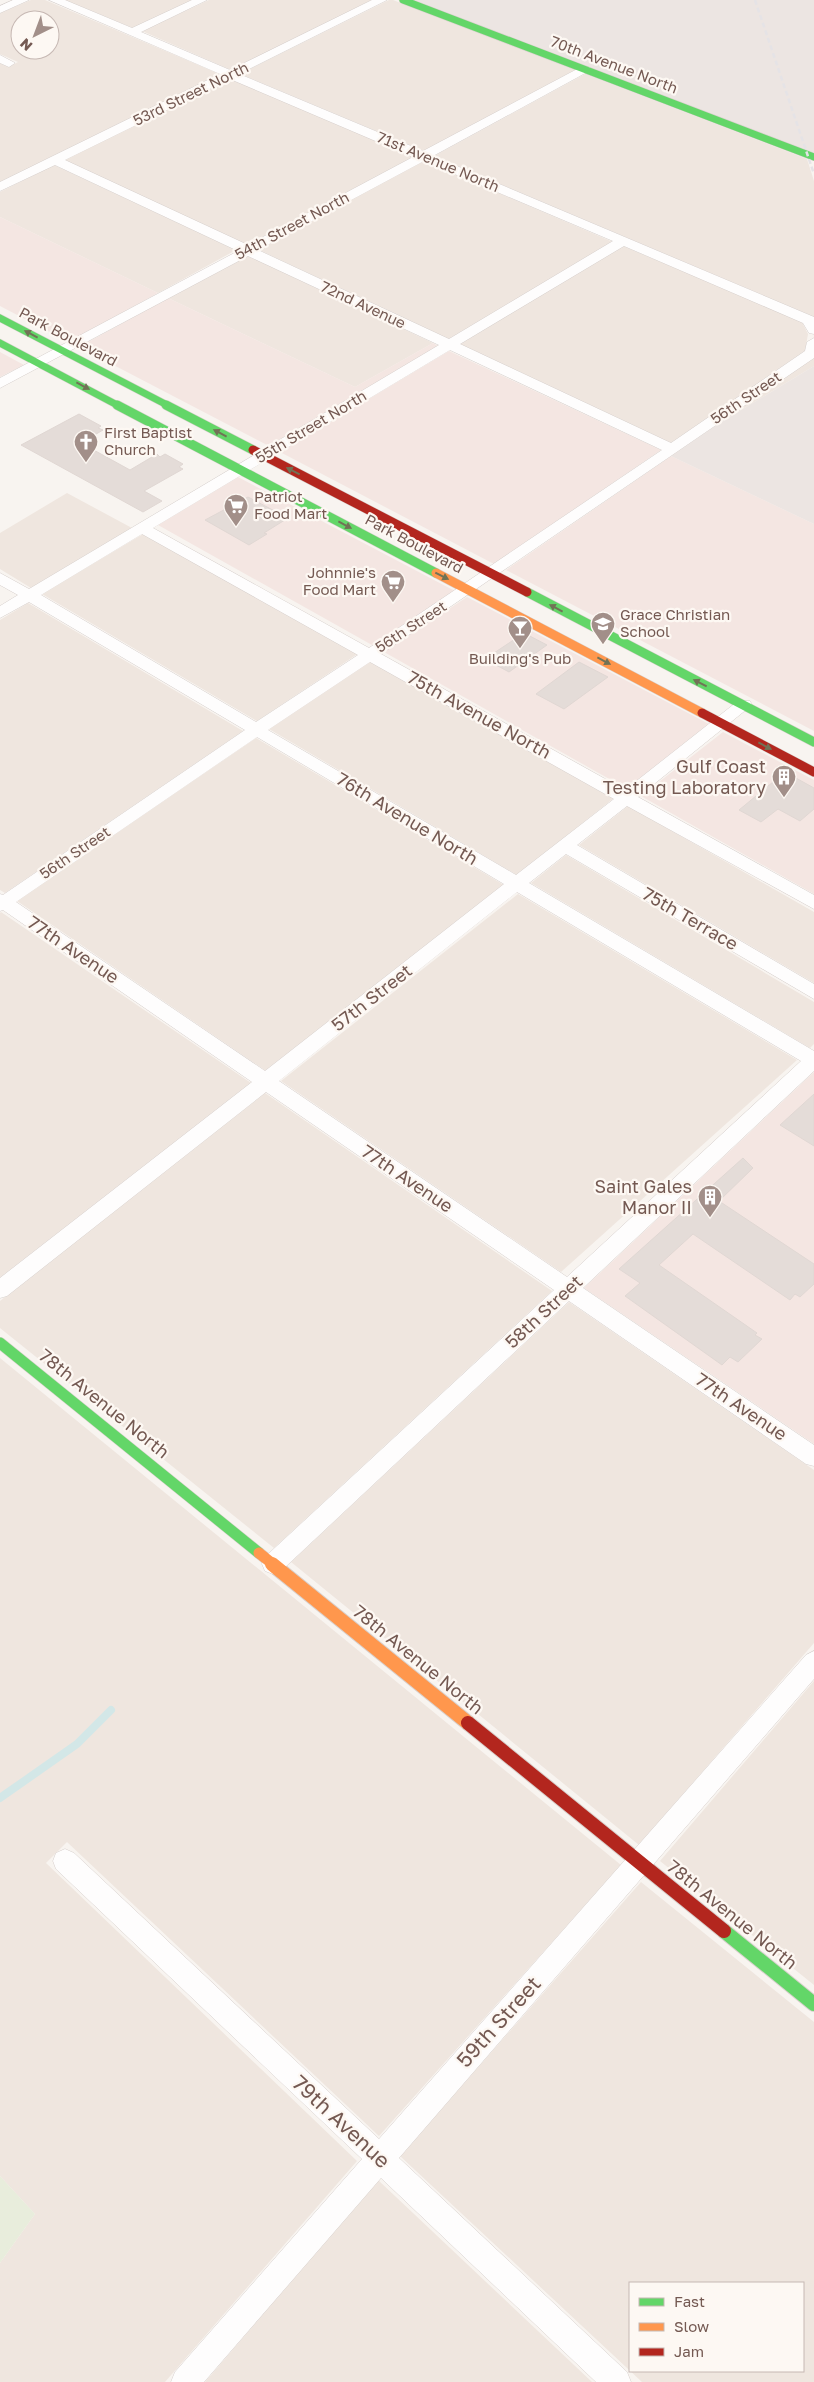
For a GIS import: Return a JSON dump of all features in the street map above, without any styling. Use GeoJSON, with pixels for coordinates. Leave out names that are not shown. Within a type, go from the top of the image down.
{"type":"FeatureCollection","features":[{"type":"Feature","properties":{"kind":"main road","name":"70th Avenue North"},"geometry":{"type":"LineString","coordinates":[[403,0],[814,158]]}},
{"type":"Feature","properties":{"kind":"main road","name":"Park Boulevard"},"geometry":{"type":"LineString","coordinates":[[0,318],[814,742]]}},
{"type":"Feature","properties":{"kind":"main road","name":"Park Boulevard"},"geometry":{"type":"LineString","coordinates":[[0,342],[814,772]]}},
{"type":"Feature","properties":{"kind":"main road","name":"78th Avenue North"},"geometry":{"type":"LineString","coordinates":[[0,1343],[814,2004]]}},
{"type":"Feature","properties":{"kind":"street"},"geometry":{"type":"LineString","coordinates":[[0,10],[23,0]]}},
{"type":"Feature","properties":{"kind":"street","name":"71st Avenue North"},"geometry":{"type":"LineString","coordinates":[[56,0],[809,320],[814,330]]}},
{"type":"Feature","properties":{"kind":"street"},"geometry":{"type":"LineString","coordinates":[[133,32],[201,0]]}},
{"type":"Feature","properties":{"kind":"street","name":"53rd Street North"},"geometry":{"type":"LineString","coordinates":[[0,187],[381,0]]}},
{"type":"Feature","properties":{"kind":"street","name":"54th Street North"},"geometry":{"type":"LineString","coordinates":[[0,384],[246,250],[584,70]]}},
{"type":"Feature","properties":{"kind":"street","name":"72nd Avenue"},"geometry":{"type":"LineString","coordinates":[[55,160],[672,449]]}},
{"type":"Feature","properties":{"kind":"street","name":"55th Street North"},"geometry":{"type":"LineString","coordinates":[[0,613],[623,241]]}},
{"type":"Feature","properties":{"kind":"street","name":"56th Street"},"geometry":{"type":"LineString","coordinates":[[1,903],[256,730],[468,590],[812,353],[814,342]]}},
{"type":"Feature","properties":{"kind":"street","name":"75th Avenue North"},"geometry":{"type":"LineString","coordinates":[[142,528],[814,903]]}},
{"type":"Feature","properties":{"kind":"street","name":"76th Avenue North"},"geometry":{"type":"LineString","coordinates":[[0,578],[814,1060]]}},
{"type":"Feature","properties":{"kind":"street","name":"57th Street"},"geometry":{"type":"LineString","coordinates":[[0,1290],[744,705]]}},
{"type":"Feature","properties":{"kind":"street","name":"75th Terrace"},"geometry":{"type":"LineString","coordinates":[[566,846],[814,992]]}},
{"type":"Feature","properties":{"kind":"street","name":"77th Avenue"},"geometry":{"type":"LineString","coordinates":[[1,903],[814,1457]]}},
{"type":"Feature","properties":{"kind":"street","name":"58th Street"},"geometry":{"type":"LineString","coordinates":[[273,1564],[814,1060]]}},
{"type":"Feature","properties":{"kind":"street","name":"59th Street"},"geometry":{"type":"LineString","coordinates":[[185,2382],[378,2158],[640,1863],[814,1662]]}},
{"type":"Feature","properties":{"kind":"street","name":"79th Avenue"},"geometry":{"type":"LineString","coordinates":[[65,1861],[617,2382]]}},
{"type":"Feature","properties":{"kind":"shaded area"},"geometry":{"type":"Polygon","coordinates":[[[31,0],[45,0],[222,75],[0,183],[0,63],[8,67],[18,62],[14,60],[60,60],[60,10],[10,10],[10,58],[0,54],[0,13],[31,0]]]}},
{"type":"Feature","properties":{"kind":"shaded area"},"geometry":{"type":"Polygon","coordinates":[[[65,0],[193,0],[133,28],[65,0]]]}},
{"type":"Feature","properties":{"kind":"shaded area"},"geometry":{"type":"Polygon","coordinates":[[[209,0],[373,0],[231,70],[142,31],[209,0]]]}},
{"type":"Feature","properties":{"kind":"shaded area"},"geometry":{"type":"Polygon","coordinates":[[[389,0],[575,70],[424,151],[240,74],[389,0]]]}},
{"type":"Feature","properties":{"kind":"shaded area"},"geometry":{"type":"Polygon","coordinates":[[[413,0],[814,0],[814,153],[413,0]]]}},
{"type":"Feature","properties":{"kind":"shaded area"},"geometry":{"type":"Polygon","coordinates":[[[585,74],[807,159],[814,181],[814,317],[434,156],[585,74]]]}},
{"type":"Feature","properties":{"kind":"shaded area"},"geometry":{"type":"Polygon","coordinates":[[[231,78],[415,157],[247,245],[64,160],[231,78]]]}},
{"type":"Feature","properties":{"kind":"shaded area"},"geometry":{"type":"Polygon","coordinates":[[[424,161],[613,242],[449,339],[257,249],[424,161]]]}},
{"type":"Feature","properties":{"kind":"shaded area"},"geometry":{"type":"Polygon","coordinates":[[[54,165],[236,250],[158,293],[0,217],[0,192],[54,165]]]}},
{"type":"Feature","properties":{"kind":"shaded area"},"geometry":{"type":"Polygon","coordinates":[[[0,217],[158,293],[69,342],[0,306],[0,217]]]}},
{"type":"Feature","properties":{"kind":"shaded area"},"geometry":{"type":"Polygon","coordinates":[[[623,246],[802,322],[808,334],[805,351],[671,443],[460,344],[623,246]]]}},
{"type":"Feature","properties":{"kind":"shaded area"},"geometry":{"type":"Polygon","coordinates":[[[246,255],[433,343],[355,387],[168,298],[246,255]]]}},
{"type":"Feature","properties":{"kind":"shaded area"},"geometry":{"type":"Polygon","coordinates":[[[168,298],[355,387],[433,343],[438,346],[269,446],[79,347],[168,298]]]}},
{"type":"Feature","properties":{"kind":"shaded area"},"geometry":{"type":"Polygon","coordinates":[[[449,351],[661,450],[494,564],[280,452],[449,351]]]}},
{"type":"Feature","properties":{"kind":"shaded area"},"geometry":{"type":"Polygon","coordinates":[[[0,352],[24,365],[0,377],[0,352]]]}},
{"type":"Feature","properties":{"kind":"shaded area"},"geometry":{"type":"Polygon","coordinates":[[[814,358],[814,366],[718,424],[755,398],[814,358]]]}},
{"type":"Feature","properties":{"kind":"shaded area"},"geometry":{"type":"Polygon","coordinates":[[[814,366],[814,524],[671,456],[718,424],[814,366]]]}},
{"type":"Feature","properties":{"kind":"shaded area"},"geometry":{"type":"Polygon","coordinates":[[[671,456],[814,524],[814,731],[506,570],[671,456]]]}},
{"type":"Feature","properties":{"kind":"shaded area"},"geometry":{"type":"Polygon","coordinates":[[[238,477],[455,591],[372,645],[158,525],[238,477]]]}},
{"type":"Feature","properties":{"kind":"shaded area"},"geometry":{"type":"Polygon","coordinates":[[[67,493],[132,528],[31,588],[0,569],[0,533],[67,493]]]}},
{"type":"Feature","properties":{"kind":"shaded area"},"geometry":{"type":"Polygon","coordinates":[[[143,534],[359,653],[257,721],[42,594],[143,534]]]}},
{"type":"Feature","properties":{"kind":"shaded area"},"geometry":{"type":"Polygon","coordinates":[[[467,597],[709,724],[627,789],[384,652],[467,597]]]}},
{"type":"Feature","properties":{"kind":"shaded area"},"geometry":{"type":"Polygon","coordinates":[[[28,603],[243,731],[5,893],[0,890],[0,620],[28,603]]]}},
{"type":"Feature","properties":{"kind":"shaded area"},"geometry":{"type":"Polygon","coordinates":[[[371,660],[614,798],[517,875],[269,729],[371,660]]]}},
{"type":"Feature","properties":{"kind":"shaded area"},"geometry":{"type":"Polygon","coordinates":[[[723,732],[814,780],[814,894],[641,796],[723,732]]]}},
{"type":"Feature","properties":{"kind":"shaded area"},"geometry":{"type":"Polygon","coordinates":[[[256,738],[504,885],[266,1071],[17,901],[256,738]]]}},
{"type":"Feature","properties":{"kind":"shaded area"},"geometry":{"type":"Polygon","coordinates":[[[628,806],[814,912],[814,983],[579,845],[628,806]]]}},
{"type":"Feature","properties":{"kind":"shaded area"},"geometry":{"type":"Polygon","coordinates":[[[566,855],[814,1002],[814,1044],[810,1048],[531,883],[566,855]]]}},
{"type":"Feature","properties":{"kind":"shaded area"},"geometry":{"type":"Polygon","coordinates":[[[518,894],[797,1060],[561,1272],[281,1081],[518,894]]]}},
{"type":"Feature","properties":{"kind":"shaded area"},"geometry":{"type":"Polygon","coordinates":[[[0,913],[251,1083],[0,1278],[0,913]]]}},
{"type":"Feature","properties":{"kind":"shaded area"},"geometry":{"type":"Polygon","coordinates":[[[814,1072],[814,1444],[584,1288],[814,1072]]]}},
{"type":"Feature","properties":{"kind":"shaded area"},"geometry":{"type":"Polygon","coordinates":[[[265,1093],[552,1291],[274,1548],[0,1328],[0,1301],[265,1093]]]}},
{"type":"Feature","properties":{"kind":"shaded area"},"geometry":{"type":"Polygon","coordinates":[[[569,1302],[814,1470],[814,1643],[639,1845],[291,1562],[569,1302]]]}},
{"type":"Feature","properties":{"kind":"shaded area"},"geometry":{"type":"Polygon","coordinates":[[[0,1358],[621,1865],[379,2136],[67,1842],[46,1863],[357,2161],[165,2382],[0,2382],[0,2263],[35,2214],[0,2176],[0,1358]]]}},
{"type":"Feature","properties":{"kind":"shaded area"},"geometry":{"type":"Polygon","coordinates":[[[814,1681],[814,1985],[660,1861],[814,1681]]]}},
{"type":"Feature","properties":{"kind":"shaded area"},"geometry":{"type":"Polygon","coordinates":[[[641,1882],[814,2022],[814,2382],[642,2382],[631,2372],[804,2372],[804,2282],[629,2282],[629,2370],[400,2156],[641,1882]]]}},
{"type":"Feature","properties":{"kind":"shaded area"},"geometry":{"type":"Polygon","coordinates":[[[378,2180],[592,2382],[205,2382],[378,2180]]]}},
{"type":"Feature","properties":{"kind":"green space"},"geometry":{"type":"Polygon","coordinates":[[[0,2176],[35,2214],[0,2263],[0,2176]]]}},
{"type":"Feature","properties":{"kind":"building","name":"First Baptist Church"},"geometry":{"type":"Polygon","coordinates":[[[79,414],[101,426],[98,428],[103,430],[81,443],[130,470],[157,454],[160,457],[165,454],[183,464],[179,467],[183,469],[144,491],[162,501],[143,512],[21,445],[79,414]]]}},
{"type":"Feature","properties":{"kind":"building"},"geometry":{"type":"Polygon","coordinates":[[[248,497],[288,518],[249,545],[205,520],[248,497]]]}},
{"type":"Feature","properties":{"kind":"building","name":"Building's Pub"},"geometry":{"type":"Polygon","coordinates":[[[524,633],[547,645],[509,672],[485,659],[524,633]]]}},
{"type":"Feature","properties":{"kind":"building"},"geometry":{"type":"Polygon","coordinates":[[[579,662],[608,677],[564,709],[536,694],[579,662]]]}},
{"type":"Feature","properties":{"kind":"building","name":"Gulf Coast Testing Laboratory"},"geometry":{"type":"Polygon","coordinates":[[[785,772],[814,788],[814,809],[800,821],[778,809],[761,822],[739,810],[785,772]]]}},
{"type":"Feature","properties":{"kind":"building"},"geometry":{"type":"Polygon","coordinates":[[[814,1094],[814,1146],[780,1125],[814,1094]]]}},
{"type":"Feature","properties":{"kind":"building","name":"Saint Gales Manor II"},"geometry":{"type":"Polygon","coordinates":[[[743,1158],[753,1168],[719,1201],[814,1264],[814,1284],[800,1297],[795,1294],[790,1300],[693,1234],[659,1265],[757,1333],[755,1335],[762,1339],[738,1362],[730,1357],[722,1365],[625,1296],[640,1283],[619,1269],[743,1158]]]}},
{"type":"Feature","properties":{"kind":"waterway"},"geometry":{"type":"LineString","coordinates":[[0,1798],[77,1744],[111,1710]]}},
{"type":"Feature","properties":{"kind":"railway"},"geometry":{"type":"LineString","coordinates":[[755,0],[814,174]]}},
{"type":"Feature","properties":{"kind":"traffic: fast"},"geometry":{"type":"LineString","coordinates":[[403,0],[814,157]]}},
{"type":"Feature","properties":{"kind":"traffic: fast"},"geometry":{"type":"LineString","coordinates":[[0,318],[253,450]]}},
{"type":"Feature","properties":{"kind":"traffic: fast"},"geometry":{"type":"LineString","coordinates":[[0,343],[436,573]]}},
{"type":"Feature","properties":{"kind":"traffic: fast"},"geometry":{"type":"LineString","coordinates":[[527,592],[814,742]]}},
{"type":"Feature","properties":{"kind":"traffic: fast"},"geometry":{"type":"LineString","coordinates":[[0,1343],[259,1553]]}},
{"type":"Feature","properties":{"kind":"traffic: fast"},"geometry":{"type":"LineString","coordinates":[[724,1931],[814,2004]]}},
{"type":"Feature","properties":{"kind":"traffic: slow"},"geometry":{"type":"LineString","coordinates":[[436,573],[702,713]]}},
{"type":"Feature","properties":{"kind":"traffic: slow"},"geometry":{"type":"LineString","coordinates":[[259,1553],[468,1723]]}},
{"type":"Feature","properties":{"kind":"traffic: jam"},"geometry":{"type":"LineString","coordinates":[[253,450],[527,592]]}},
{"type":"Feature","properties":{"kind":"traffic: jam"},"geometry":{"type":"LineString","coordinates":[[702,713],[814,772]]}},
{"type":"Feature","properties":{"kind":"traffic: jam"},"geometry":{"type":"LineString","coordinates":[[468,1723],[724,1931]]}},
{"type":"Feature","properties":{"kind":"place","name":"First Baptist Church"},"geometry":{"type":"Point","coordinates":[86,463]}},
{"type":"Feature","properties":{"kind":"place","name":"Patriot Food Mart"},"geometry":{"type":"Point","coordinates":[236,527]}},
{"type":"Feature","properties":{"kind":"place","name":"Johnnie's Food Mart"},"geometry":{"type":"Point","coordinates":[393,603]}},
{"type":"Feature","properties":{"kind":"place","name":"Grace Christian School"},"geometry":{"type":"Point","coordinates":[603,645]}},
{"type":"Feature","properties":{"kind":"place","name":"Building's Pub"},"geometry":{"type":"Point","coordinates":[520,649]}},
{"type":"Feature","properties":{"kind":"place","name":"Gulf Coast Testing Laboratory"},"geometry":{"type":"Point","coordinates":[784,798]}},
{"type":"Feature","properties":{"kind":"place","name":"Saint Gales Manor II"},"geometry":{"type":"Point","coordinates":[710,1218]}}]}
